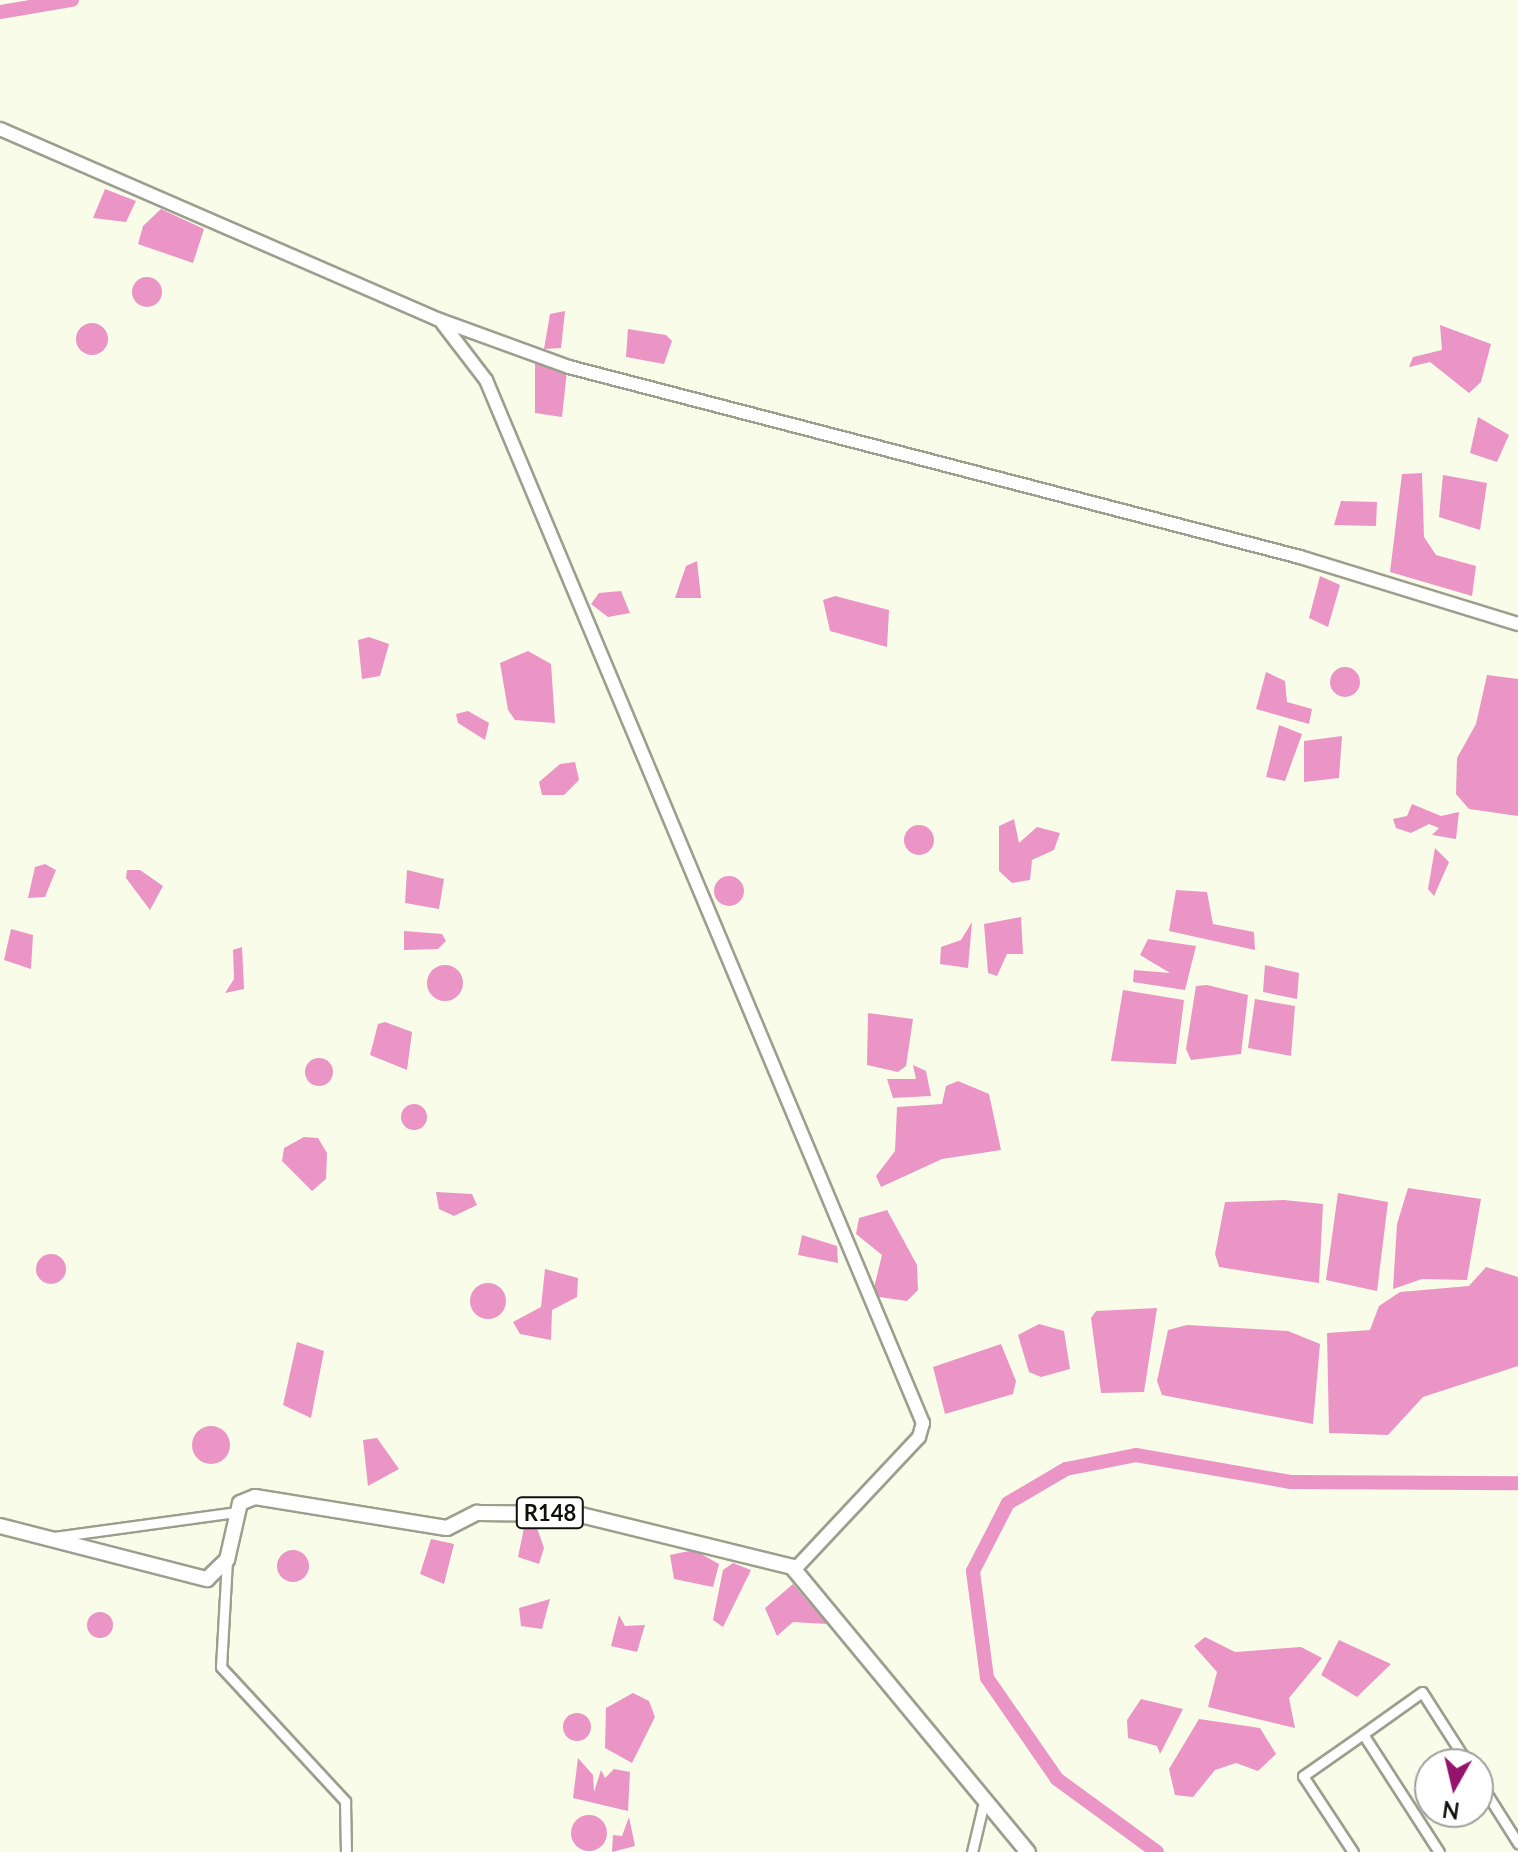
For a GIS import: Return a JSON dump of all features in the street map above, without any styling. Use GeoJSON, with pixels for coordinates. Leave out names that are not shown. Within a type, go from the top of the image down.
{"type":"FeatureCollection","features":[{"type":"Feature","properties":{"kind":"main road"},"geometry":{"type":"LineString","coordinates":[[0,129],[437,319],[569,367],[1315,561],[1518,624]]}},
{"type":"Feature","properties":{"kind":"main road"},"geometry":{"type":"LineString","coordinates":[[437,319],[486,380],[923,1423],[919,1437],[795,1569],[983,1806],[1028,1852]]}},
{"type":"Feature","properties":{"kind":"main road","name":"R148"},"geometry":{"type":"LineString","coordinates":[[237,1512],[255,1497],[447,1528],[477,1513],[577,1514],[795,1569]]}},
{"type":"Feature","properties":{"kind":"main road"},"geometry":{"type":"LineString","coordinates":[[0,1526],[41,1539],[207,1579],[227,1560],[237,1512]]}},
{"type":"Feature","properties":{"kind":"street"},"geometry":{"type":"LineString","coordinates":[[41,1539],[237,1512]]}},
{"type":"Feature","properties":{"kind":"street"},"geometry":{"type":"LineString","coordinates":[[227,1560],[221,1667],[345,1801],[346,1852]]}},
{"type":"Feature","properties":{"kind":"street"},"geometry":{"type":"LineString","coordinates":[[1353,1852],[1303,1776],[1422,1692],[1458,1748]]}},
{"type":"Feature","properties":{"kind":"street"},"geometry":{"type":"LineString","coordinates":[[1363,1734],[1439,1852]]}},
{"type":"Feature","properties":{"kind":"street"},"geometry":{"type":"LineString","coordinates":[[1494,1805],[1518,1843]]}},
{"type":"Feature","properties":{"kind":"street"},"geometry":{"type":"LineString","coordinates":[[972,1852],[983,1806]]}},
{"type":"Feature","properties":{"kind":"shaded area"},"geometry":{"type":"Polygon","coordinates":[[[105,189],[136,201],[126,222],[93,218],[105,189]]]}},
{"type":"Feature","properties":{"kind":"shaded area"},"geometry":{"type":"Polygon","coordinates":[[[161,209],[204,229],[193,263],[138,244],[143,226],[161,209]]]}},
{"type":"Feature","properties":{"kind":"shaded area"},"geometry":{"type":"Polygon","coordinates":[[[147,277],[158,281],[162,292],[158,303],[147,307],[136,303],[132,292],[136,281],[147,277]]]}},
{"type":"Feature","properties":{"kind":"shaded area"},"geometry":{"type":"Polygon","coordinates":[[[565,311],[561,348],[544,349],[550,314],[565,311]]]}},
{"type":"Feature","properties":{"kind":"shaded area"},"geometry":{"type":"Polygon","coordinates":[[[92,323],[104,327],[108,339],[104,351],[92,355],[80,351],[76,339],[80,327],[92,323]]]}},
{"type":"Feature","properties":{"kind":"shaded area"},"geometry":{"type":"Polygon","coordinates":[[[1440,325],[1491,344],[1481,382],[1469,393],[1430,362],[1409,367],[1413,357],[1442,350],[1440,325]]]}},
{"type":"Feature","properties":{"kind":"shaded area"},"geometry":{"type":"Polygon","coordinates":[[[628,329],[666,335],[672,341],[664,364],[626,357],[628,329]]]}},
{"type":"Feature","properties":{"kind":"shaded area"},"geometry":{"type":"Polygon","coordinates":[[[535,362],[567,371],[562,417],[535,413],[535,362]]]}},
{"type":"Feature","properties":{"kind":"shaded area"},"geometry":{"type":"Polygon","coordinates":[[[1478,417],[1509,435],[1497,462],[1470,453],[1478,417]]]}},
{"type":"Feature","properties":{"kind":"shaded area"},"geometry":{"type":"Polygon","coordinates":[[[1422,473],[1424,537],[1436,555],[1476,566],[1472,596],[1390,572],[1402,474],[1422,473]]]}},
{"type":"Feature","properties":{"kind":"shaded area"},"geometry":{"type":"Polygon","coordinates":[[[1443,475],[1487,483],[1480,530],[1439,517],[1443,475]]]}},
{"type":"Feature","properties":{"kind":"shaded area"},"geometry":{"type":"Polygon","coordinates":[[[1341,501],[1377,502],[1376,526],[1334,525],[1341,501]]]}},
{"type":"Feature","properties":{"kind":"shaded area"},"geometry":{"type":"Polygon","coordinates":[[[697,561],[701,598],[675,598],[686,566],[697,561]]]}},
{"type":"Feature","properties":{"kind":"shaded area"},"geometry":{"type":"Polygon","coordinates":[[[1320,576],[1340,585],[1328,627],[1309,618],[1320,576]]]}},
{"type":"Feature","properties":{"kind":"shaded area"},"geometry":{"type":"Polygon","coordinates":[[[621,591],[630,613],[608,617],[591,604],[599,593],[621,591]]]}},
{"type":"Feature","properties":{"kind":"shaded area"},"geometry":{"type":"Polygon","coordinates":[[[835,596],[889,610],[887,647],[830,631],[823,600],[835,596]]]}},
{"type":"Feature","properties":{"kind":"shaded area"},"geometry":{"type":"Polygon","coordinates":[[[369,637],[389,644],[380,676],[362,679],[358,640],[369,637]]]}},
{"type":"Feature","properties":{"kind":"shaded area"},"geometry":{"type":"Polygon","coordinates":[[[528,651],[551,664],[555,723],[515,720],[508,710],[500,663],[528,651]]]}},
{"type":"Feature","properties":{"kind":"shaded area"},"geometry":{"type":"Polygon","coordinates":[[[1345,667],[1351,668],[1359,676],[1359,688],[1351,696],[1345,697],[1339,696],[1331,688],[1330,682],[1331,676],[1339,668],[1345,667]]]}},
{"type":"Feature","properties":{"kind":"shaded area"},"geometry":{"type":"Polygon","coordinates":[[[1266,672],[1285,681],[1287,702],[1312,709],[1309,724],[1256,709],[1266,672]]]}},
{"type":"Feature","properties":{"kind":"shaded area"},"geometry":{"type":"Polygon","coordinates":[[[1487,675],[1518,679],[1518,816],[1469,809],[1456,794],[1457,758],[1476,724],[1487,675]]]}},
{"type":"Feature","properties":{"kind":"shaded area"},"geometry":{"type":"Polygon","coordinates":[[[468,711],[489,723],[485,740],[458,723],[456,714],[468,711]]]}},
{"type":"Feature","properties":{"kind":"shaded area"},"geometry":{"type":"Polygon","coordinates":[[[1279,725],[1302,734],[1285,781],[1266,777],[1279,725]]]}},
{"type":"Feature","properties":{"kind":"shaded area"},"geometry":{"type":"Polygon","coordinates":[[[1342,736],[1339,778],[1304,782],[1304,741],[1342,736]]]}},
{"type":"Feature","properties":{"kind":"shaded area"},"geometry":{"type":"Polygon","coordinates":[[[575,762],[579,780],[564,795],[542,795],[539,782],[560,764],[575,762]]]}},
{"type":"Feature","properties":{"kind":"shaded area"},"geometry":{"type":"Polygon","coordinates":[[[1412,804],[1441,816],[1459,812],[1456,839],[1432,835],[1439,828],[1429,824],[1411,833],[1396,828],[1393,819],[1407,816],[1412,804]]]}},
{"type":"Feature","properties":{"kind":"shaded area"},"geometry":{"type":"Polygon","coordinates":[[[1014,819],[1019,843],[1037,827],[1060,833],[1054,850],[1032,860],[1030,880],[1012,883],[999,871],[999,826],[1014,819]]]}},
{"type":"Feature","properties":{"kind":"shaded area"},"geometry":{"type":"Polygon","coordinates":[[[919,825],[925,826],[933,834],[933,846],[925,854],[919,855],[913,854],[905,846],[904,840],[905,834],[913,826],[919,825]]]}},
{"type":"Feature","properties":{"kind":"shaded area"},"geometry":{"type":"Polygon","coordinates":[[[1435,848],[1449,862],[1434,896],[1428,889],[1435,848]]]}},
{"type":"Feature","properties":{"kind":"shaded area"},"geometry":{"type":"Polygon","coordinates":[[[45,864],[56,870],[45,897],[28,898],[35,867],[45,864]]]}},
{"type":"Feature","properties":{"kind":"shaded area"},"geometry":{"type":"Polygon","coordinates":[[[127,870],[140,870],[163,886],[150,910],[126,878],[127,870]]]}},
{"type":"Feature","properties":{"kind":"shaded area"},"geometry":{"type":"Polygon","coordinates":[[[407,870],[444,879],[439,909],[405,903],[407,870]]]}},
{"type":"Feature","properties":{"kind":"shaded area"},"geometry":{"type":"Polygon","coordinates":[[[729,876],[740,880],[744,891],[740,902],[729,906],[718,902],[714,891],[718,880],[729,876]]]}},
{"type":"Feature","properties":{"kind":"shaded area"},"geometry":{"type":"Polygon","coordinates":[[[1176,890],[1207,892],[1213,924],[1254,932],[1255,950],[1169,931],[1176,890]]]}},
{"type":"Feature","properties":{"kind":"shaded area"},"geometry":{"type":"Polygon","coordinates":[[[1021,917],[1023,954],[1007,954],[997,976],[988,973],[984,924],[1021,917]]]}},
{"type":"Feature","properties":{"kind":"shaded area"},"geometry":{"type":"Polygon","coordinates":[[[972,922],[968,968],[940,964],[941,947],[961,940],[972,922]]]}},
{"type":"Feature","properties":{"kind":"shaded area"},"geometry":{"type":"Polygon","coordinates":[[[11,929],[33,935],[31,969],[4,960],[11,929]]]}},
{"type":"Feature","properties":{"kind":"shaded area"},"geometry":{"type":"Polygon","coordinates":[[[404,931],[442,934],[446,941],[438,949],[404,950],[404,931]]]}},
{"type":"Feature","properties":{"kind":"shaded area"},"geometry":{"type":"Polygon","coordinates":[[[1148,939],[1196,946],[1185,990],[1133,982],[1134,970],[1170,973],[1140,955],[1148,939]]]}},
{"type":"Feature","properties":{"kind":"shaded area"},"geometry":{"type":"Polygon","coordinates":[[[242,947],[244,989],[225,993],[234,979],[233,950],[242,947]]]}},
{"type":"Feature","properties":{"kind":"shaded area"},"geometry":{"type":"Polygon","coordinates":[[[445,965],[458,970],[463,983],[458,996],[445,1001],[432,996],[427,983],[432,970],[445,965]]]}},
{"type":"Feature","properties":{"kind":"shaded area"},"geometry":{"type":"Polygon","coordinates":[[[1265,965],[1299,973],[1297,999],[1263,992],[1265,965]]]}},
{"type":"Feature","properties":{"kind":"shaded area"},"geometry":{"type":"Polygon","coordinates":[[[1207,985],[1248,995],[1241,1054],[1191,1060],[1186,1049],[1196,986],[1207,985]]]}},
{"type":"Feature","properties":{"kind":"shaded area"},"geometry":{"type":"Polygon","coordinates":[[[1123,990],[1184,1000],[1176,1064],[1111,1061],[1123,990]]]}},
{"type":"Feature","properties":{"kind":"shaded area"},"geometry":{"type":"Polygon","coordinates":[[[1255,999],[1295,1006],[1291,1056],[1248,1048],[1255,999]]]}},
{"type":"Feature","properties":{"kind":"shaded area"},"geometry":{"type":"Polygon","coordinates":[[[868,1013],[913,1019],[906,1066],[898,1072],[867,1065],[868,1013]]]}},
{"type":"Feature","properties":{"kind":"shaded area"},"geometry":{"type":"Polygon","coordinates":[[[385,1022],[412,1032],[407,1070],[370,1055],[378,1024],[385,1022]]]}},
{"type":"Feature","properties":{"kind":"shaded area"},"geometry":{"type":"Polygon","coordinates":[[[319,1058],[329,1062],[333,1072],[329,1082],[319,1086],[309,1082],[305,1072],[309,1062],[319,1058]]]}},
{"type":"Feature","properties":{"kind":"shaded area"},"geometry":{"type":"Polygon","coordinates":[[[913,1065],[926,1071],[931,1096],[893,1098],[887,1079],[916,1079],[913,1065]]]}},
{"type":"Feature","properties":{"kind":"shaded area"},"geometry":{"type":"Polygon","coordinates":[[[958,1081],[989,1094],[1001,1150],[942,1159],[881,1187],[876,1176],[895,1151],[897,1107],[942,1104],[946,1086],[958,1081]]]}},
{"type":"Feature","properties":{"kind":"shaded area"},"geometry":{"type":"Polygon","coordinates":[[[414,1104],[423,1108],[427,1117],[423,1126],[414,1130],[405,1126],[401,1117],[405,1108],[414,1104]]]}},
{"type":"Feature","properties":{"kind":"shaded area"},"geometry":{"type":"Polygon","coordinates":[[[304,1137],[318,1138],[327,1153],[326,1179],[312,1191],[282,1161],[284,1148],[304,1137]]]}},
{"type":"Feature","properties":{"kind":"shaded area"},"geometry":{"type":"Polygon","coordinates":[[[1408,1188],[1481,1199],[1467,1280],[1422,1279],[1393,1289],[1397,1224],[1408,1188]]]}},
{"type":"Feature","properties":{"kind":"shaded area"},"geometry":{"type":"Polygon","coordinates":[[[436,1192],[472,1194],[477,1205],[454,1216],[439,1209],[436,1192]]]}},
{"type":"Feature","properties":{"kind":"shaded area"},"geometry":{"type":"Polygon","coordinates":[[[1338,1193],[1388,1202],[1377,1291],[1326,1280],[1338,1193]]]}},
{"type":"Feature","properties":{"kind":"shaded area"},"geometry":{"type":"Polygon","coordinates":[[[1284,1200],[1323,1204],[1319,1283],[1219,1267],[1215,1254],[1225,1202],[1284,1200]]]}},
{"type":"Feature","properties":{"kind":"shaded area"},"geometry":{"type":"Polygon","coordinates":[[[887,1210],[917,1265],[918,1290],[907,1301],[872,1296],[882,1255],[856,1234],[859,1218],[887,1210]]]}},
{"type":"Feature","properties":{"kind":"shaded area"},"geometry":{"type":"Polygon","coordinates":[[[802,1235],[837,1246],[838,1263],[798,1255],[802,1235]]]}},
{"type":"Feature","properties":{"kind":"shaded area"},"geometry":{"type":"Polygon","coordinates":[[[51,1254],[61,1259],[66,1269],[61,1279],[51,1284],[41,1279],[36,1269],[41,1259],[51,1254]]]}},
{"type":"Feature","properties":{"kind":"shaded area"},"geometry":{"type":"Polygon","coordinates":[[[1486,1267],[1518,1277],[1518,1366],[1423,1397],[1388,1435],[1329,1433],[1327,1333],[1370,1330],[1379,1306],[1400,1292],[1469,1286],[1486,1267]]]}},
{"type":"Feature","properties":{"kind":"shaded area"},"geometry":{"type":"Polygon","coordinates":[[[545,1269],[578,1278],[577,1297],[552,1310],[551,1340],[520,1334],[513,1322],[541,1307],[545,1269]]]}},
{"type":"Feature","properties":{"kind":"shaded area"},"geometry":{"type":"Polygon","coordinates":[[[488,1283],[501,1288],[506,1301],[501,1314],[488,1319],[475,1314],[470,1301],[475,1288],[488,1283]]]}},
{"type":"Feature","properties":{"kind":"shaded area"},"geometry":{"type":"Polygon","coordinates":[[[1157,1308],[1144,1392],[1101,1393],[1091,1318],[1096,1311],[1157,1308]]]}},
{"type":"Feature","properties":{"kind":"shaded area"},"geometry":{"type":"Polygon","coordinates":[[[1039,1324],[1064,1331],[1070,1369],[1041,1377],[1029,1372],[1018,1335],[1039,1324]]]}},
{"type":"Feature","properties":{"kind":"shaded area"},"geometry":{"type":"Polygon","coordinates":[[[1187,1325],[1288,1331],[1320,1344],[1313,1424],[1162,1395],[1157,1381],[1168,1330],[1187,1325]]]}},
{"type":"Feature","properties":{"kind":"shaded area"},"geometry":{"type":"Polygon","coordinates":[[[297,1342],[324,1351],[311,1418],[283,1405],[297,1342]]]}},
{"type":"Feature","properties":{"kind":"shaded area"},"geometry":{"type":"Polygon","coordinates":[[[1001,1344],[1016,1381],[1013,1394],[945,1414],[933,1367],[1001,1344]]]}},
{"type":"Feature","properties":{"kind":"shaded area"},"geometry":{"type":"Polygon","coordinates":[[[211,1426],[224,1432],[230,1445],[224,1458],[211,1464],[198,1458],[192,1445],[198,1432],[211,1426]]]}},
{"type":"Feature","properties":{"kind":"shaded area"},"geometry":{"type":"Polygon","coordinates":[[[377,1438],[399,1469],[368,1486],[363,1440],[377,1438]]]}},
{"type":"Feature","properties":{"kind":"shaded area"},"geometry":{"type":"Polygon","coordinates":[[[525,1523],[536,1525],[544,1548],[539,1564],[518,1557],[525,1523]]]}},
{"type":"Feature","properties":{"kind":"shaded area"},"geometry":{"type":"Polygon","coordinates":[[[431,1539],[454,1544],[444,1584],[420,1574],[431,1539]]]}},
{"type":"Feature","properties":{"kind":"shaded area"},"geometry":{"type":"Polygon","coordinates":[[[293,1550],[304,1555],[309,1566],[304,1577],[293,1582],[282,1577],[277,1566],[282,1555],[293,1550]]]}},
{"type":"Feature","properties":{"kind":"shaded area"},"geometry":{"type":"Polygon","coordinates":[[[694,1550],[719,1564],[713,1587],[674,1579],[670,1555],[694,1550]]]}},
{"type":"Feature","properties":{"kind":"shaded area"},"geometry":{"type":"Polygon","coordinates":[[[733,1563],[751,1570],[723,1627],[713,1620],[723,1570],[733,1563]]]}},
{"type":"Feature","properties":{"kind":"shaded area"},"geometry":{"type":"Polygon","coordinates":[[[793,1584],[827,1624],[793,1622],[777,1636],[765,1608],[793,1584]]]}},
{"type":"Feature","properties":{"kind":"shaded area"},"geometry":{"type":"Polygon","coordinates":[[[550,1599],[542,1629],[521,1626],[519,1608],[550,1599]]]}},
{"type":"Feature","properties":{"kind":"shaded area"},"geometry":{"type":"Polygon","coordinates":[[[100,1612],[109,1616],[113,1625],[109,1634],[100,1638],[91,1634],[87,1625],[91,1616],[100,1612]]]}},
{"type":"Feature","properties":{"kind":"shaded area"},"geometry":{"type":"Polygon","coordinates":[[[619,1615],[625,1626],[645,1625],[637,1652],[611,1646],[619,1615]]]}},
{"type":"Feature","properties":{"kind":"shaded area"},"geometry":{"type":"Polygon","coordinates":[[[1205,1637],[1235,1652],[1301,1647],[1322,1658],[1289,1698],[1295,1728],[1208,1707],[1217,1672],[1194,1646],[1205,1637]]]}},
{"type":"Feature","properties":{"kind":"shaded area"},"geometry":{"type":"Polygon","coordinates":[[[1339,1640],[1391,1664],[1357,1697],[1321,1675],[1339,1640]]]}},
{"type":"Feature","properties":{"kind":"shaded area"},"geometry":{"type":"Polygon","coordinates":[[[633,1693],[649,1701],[655,1717],[632,1763],[605,1748],[606,1708],[633,1693]]]}},
{"type":"Feature","properties":{"kind":"shaded area"},"geometry":{"type":"Polygon","coordinates":[[[1141,1699],[1183,1709],[1160,1754],[1157,1746],[1128,1738],[1127,1720],[1141,1699]]]}},
{"type":"Feature","properties":{"kind":"shaded area"},"geometry":{"type":"Polygon","coordinates":[[[577,1713],[587,1717],[591,1727],[587,1737],[577,1741],[567,1737],[563,1727],[567,1717],[577,1713]]]}},
{"type":"Feature","properties":{"kind":"shaded area"},"geometry":{"type":"Polygon","coordinates":[[[1199,1719],[1260,1728],[1276,1754],[1258,1771],[1236,1763],[1215,1770],[1193,1797],[1175,1795],[1169,1769],[1199,1719]]]}},
{"type":"Feature","properties":{"kind":"shaded area"},"geometry":{"type":"Polygon","coordinates":[[[578,1758],[593,1775],[594,1792],[601,1770],[605,1778],[614,1769],[630,1772],[628,1811],[573,1798],[578,1758]]]}},
{"type":"Feature","properties":{"kind":"shaded area"},"geometry":{"type":"Polygon","coordinates":[[[589,1815],[602,1820],[607,1833],[602,1846],[589,1851],[576,1846],[571,1833],[576,1820],[589,1815]]]}},
{"type":"Feature","properties":{"kind":"shaded area"},"geometry":{"type":"Polygon","coordinates":[[[629,1817],[635,1846],[612,1852],[613,1835],[622,1836],[629,1817]]]}},
{"type":"Feature","properties":{"kind":"waterway"},"geometry":{"type":"LineString","coordinates":[[0,12],[72,0]]}},
{"type":"Feature","properties":{"kind":"waterway"},"geometry":{"type":"LineString","coordinates":[[1157,1852],[1057,1779],[987,1678],[973,1571],[1008,1503],[1066,1469],[1136,1455],[1291,1482],[1518,1483]]}}]}
